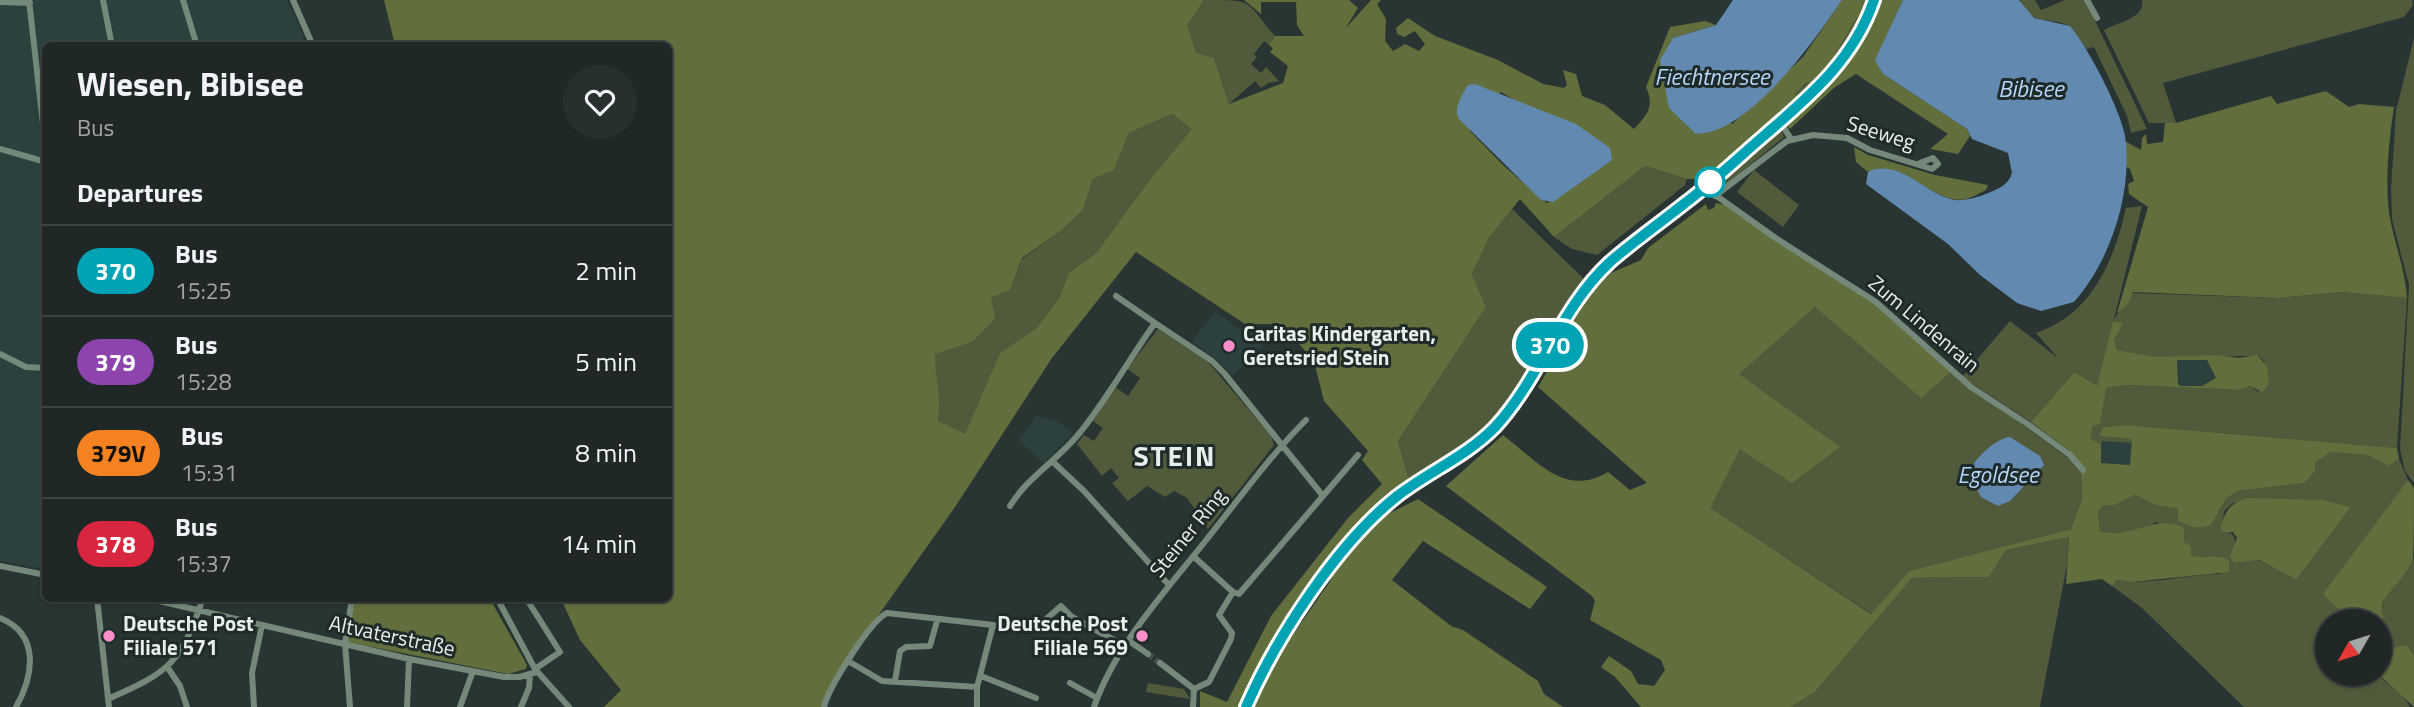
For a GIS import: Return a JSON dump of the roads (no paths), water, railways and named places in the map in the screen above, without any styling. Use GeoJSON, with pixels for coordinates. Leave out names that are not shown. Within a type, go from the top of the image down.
{"type":"FeatureCollection","features":[{"type":"Feature","properties":{"kind":"main road"},"geometry":{"type":"LineString","coordinates":[[1246,707],[1290,622],[1357,537],[1394,499],[1482,440],[1497,425],[1524,388],[1589,283],[1622,251],[1704,187],[1780,122],[1838,68],[1860,34],[1874,0]]}},
{"type":"Feature","properties":{"kind":"street"},"geometry":{"type":"LineString","coordinates":[[103,0],[111,42]]}},
{"type":"Feature","properties":{"kind":"street"},"geometry":{"type":"LineString","coordinates":[[183,0],[196,42]]}},
{"type":"Feature","properties":{"kind":"street"},"geometry":{"type":"LineString","coordinates":[[293,0],[311,42]]}},
{"type":"Feature","properties":{"kind":"street"},"geometry":{"type":"LineString","coordinates":[[2087,0],[2097,18]]}},
{"type":"Feature","properties":{"kind":"street"},"geometry":{"type":"LineString","coordinates":[[0,2],[29,1],[42,116]]}},
{"type":"Feature","properties":{"kind":"street"},"geometry":{"type":"LineString","coordinates":[[1716,196],[1791,139],[1780,122]]}},
{"type":"Feature","properties":{"kind":"street","name":"Seeweg"},"geometry":{"type":"LineString","coordinates":[[1791,139],[1813,135],[1838,136],[1870,150],[1920,163]]}},
{"type":"Feature","properties":{"kind":"street"},"geometry":{"type":"LineString","coordinates":[[0,149],[42,161]]}},
{"type":"Feature","properties":{"kind":"street","name":"Zum Lindenrain"},"geometry":{"type":"LineString","coordinates":[[1704,187],[1876,302],[1970,387],[2070,455],[2083,470]]}},
{"type":"Feature","properties":{"kind":"street"},"geometry":{"type":"LineString","coordinates":[[1116,296],[1212,361],[1323,496]]}},
{"type":"Feature","properties":{"kind":"street"},"geometry":{"type":"LineString","coordinates":[[1010,506],[1031,478],[1053,462],[1080,432],[1155,323]]}},
{"type":"Feature","properties":{"kind":"street"},"geometry":{"type":"LineString","coordinates":[[0,354],[26,367],[42,368]]}},
{"type":"Feature","properties":{"kind":"street","name":"Steiner Ring"},"geometry":{"type":"LineString","coordinates":[[1094,707],[1127,643],[1169,585],[1281,445],[1306,420]]}},
{"type":"Feature","properties":{"kind":"street"},"geometry":{"type":"LineString","coordinates":[[1193,556],[1233,592],[1239,594],[1358,455]]}},
{"type":"Feature","properties":{"kind":"street"},"geometry":{"type":"LineString","coordinates":[[1053,462],[1084,491],[1169,585]]}},
{"type":"Feature","properties":{"kind":"street"},"geometry":{"type":"LineString","coordinates":[[0,565],[42,574]]}},
{"type":"Feature","properties":{"kind":"street"},"geometry":{"type":"LineString","coordinates":[[1194,690],[1209,682],[1231,639],[1232,633],[1219,615],[1233,592]]}},
{"type":"Feature","properties":{"kind":"street"},"geometry":{"type":"LineString","coordinates":[[97,602],[109,707]]}},
{"type":"Feature","properties":{"kind":"street","name":"Altvaterstraße"},"geometry":{"type":"LineString","coordinates":[[162,602],[409,659],[504,677],[534,672]]}},
{"type":"Feature","properties":{"kind":"street"},"geometry":{"type":"LineString","coordinates":[[108,699],[168,668],[188,640],[201,602]]}},
{"type":"Feature","properties":{"kind":"street"},"geometry":{"type":"LineString","coordinates":[[350,707],[345,644],[351,602]]}},
{"type":"Feature","properties":{"kind":"street"},"geometry":{"type":"LineString","coordinates":[[499,602],[534,672],[569,707]]}},
{"type":"Feature","properties":{"kind":"street"},"geometry":{"type":"LineString","coordinates":[[522,707],[534,672],[560,652],[529,602]]}},
{"type":"Feature","properties":{"kind":"street"},"geometry":{"type":"LineString","coordinates":[[824,707],[831,685],[883,614],[1036,628],[1061,606],[1072,617],[1148,654]]}},
{"type":"Feature","properties":{"kind":"street"},"geometry":{"type":"LineString","coordinates":[[0,618],[21,631],[29,645],[27,682],[16,707]]}},
{"type":"Feature","properties":{"kind":"street"},"geometry":{"type":"LineString","coordinates":[[895,681],[900,651],[930,646],[937,621]]}},
{"type":"Feature","properties":{"kind":"street"},"geometry":{"type":"LineString","coordinates":[[254,707],[252,674],[262,625]]}},
{"type":"Feature","properties":{"kind":"street"},"geometry":{"type":"LineString","coordinates":[[977,707],[977,687],[993,625]]}},
{"type":"Feature","properties":{"kind":"street"},"geometry":{"type":"LineString","coordinates":[[407,707],[409,659]]}},
{"type":"Feature","properties":{"kind":"street"},"geometry":{"type":"LineString","coordinates":[[848,661],[876,679],[977,687]]}},
{"type":"Feature","properties":{"kind":"street"},"geometry":{"type":"LineString","coordinates":[[1160,663],[1194,690]]}},
{"type":"Feature","properties":{"kind":"street"},"geometry":{"type":"LineString","coordinates":[[168,668],[180,687],[187,707]]}},
{"type":"Feature","properties":{"kind":"street"},"geometry":{"type":"LineString","coordinates":[[460,707],[473,671]]}},
{"type":"Feature","properties":{"kind":"street"},"geometry":{"type":"LineString","coordinates":[[981,676],[1036,698]]}},
{"type":"Feature","properties":{"kind":"street"},"geometry":{"type":"LineString","coordinates":[[1070,683],[1097,698]]}},
{"type":"Feature","properties":{"kind":"street"},"geometry":{"type":"LineString","coordinates":[[1193,707],[1194,690]]}},
{"type":"Feature","properties":{"kind":"water","name":"Fiechtnersee"},"geometry":{"type":"Polygon","coordinates":[[[1733,0],[1842,0],[1797,60],[1758,102],[1737,119],[1716,130],[1696,134],[1669,108],[1660,60],[1673,38],[1716,25],[1733,0]]]}},
{"type":"Feature","properties":{"kind":"water","name":"Bibisee"},"geometry":{"type":"Polygon","coordinates":[[[1903,0],[2019,0],[2034,18],[2070,26],[2094,63],[2122,124],[2127,157],[2126,180],[2109,246],[2099,266],[2074,302],[2041,311],[2017,303],[1980,275],[1948,244],[1866,184],[1868,172],[1891,169],[1944,197],[1960,200],[1999,188],[2007,182],[2012,173],[2008,153],[1972,139],[1967,129],[1883,74],[1875,60],[1903,0]]]}},
{"type":"Feature","properties":{"kind":"water"},"geometry":{"type":"Polygon","coordinates":[[[1475,84],[1576,124],[1610,148],[1612,160],[1553,202],[1541,200],[1458,118],[1457,110],[1461,97],[1468,85],[1475,84]]]}},
{"type":"Feature","properties":{"kind":"water","name":"Egoldsee"},"geometry":{"type":"Polygon","coordinates":[[[2010,437],[2040,456],[2044,465],[2010,501],[1998,506],[1981,497],[1968,473],[1986,450],[2010,437]]]}},
{"type":"Feature","properties":{"kind":"tunnel"},"geometry":{"type":"LineString","coordinates":[[1148,654],[1160,663]]}},
{"type":"Feature","properties":{"kind":"place","name":"Caritas Kindergarten, Geretsried Stein"},"geometry":{"type":"Point","coordinates":[1229,346]}},
{"type":"Feature","properties":{"kind":"place","name":"Deutsche Post Filiale 571"},"geometry":{"type":"Point","coordinates":[109,636]}},
{"type":"Feature","properties":{"kind":"place","name":"Deutsche Post Filiale 569"},"geometry":{"type":"Point","coordinates":[1142,636]}},
{"type":"Feature","properties":{"kind":"district","name":"STEIN"},"geometry":{"type":"Point","coordinates":[1175,456]}}]}
